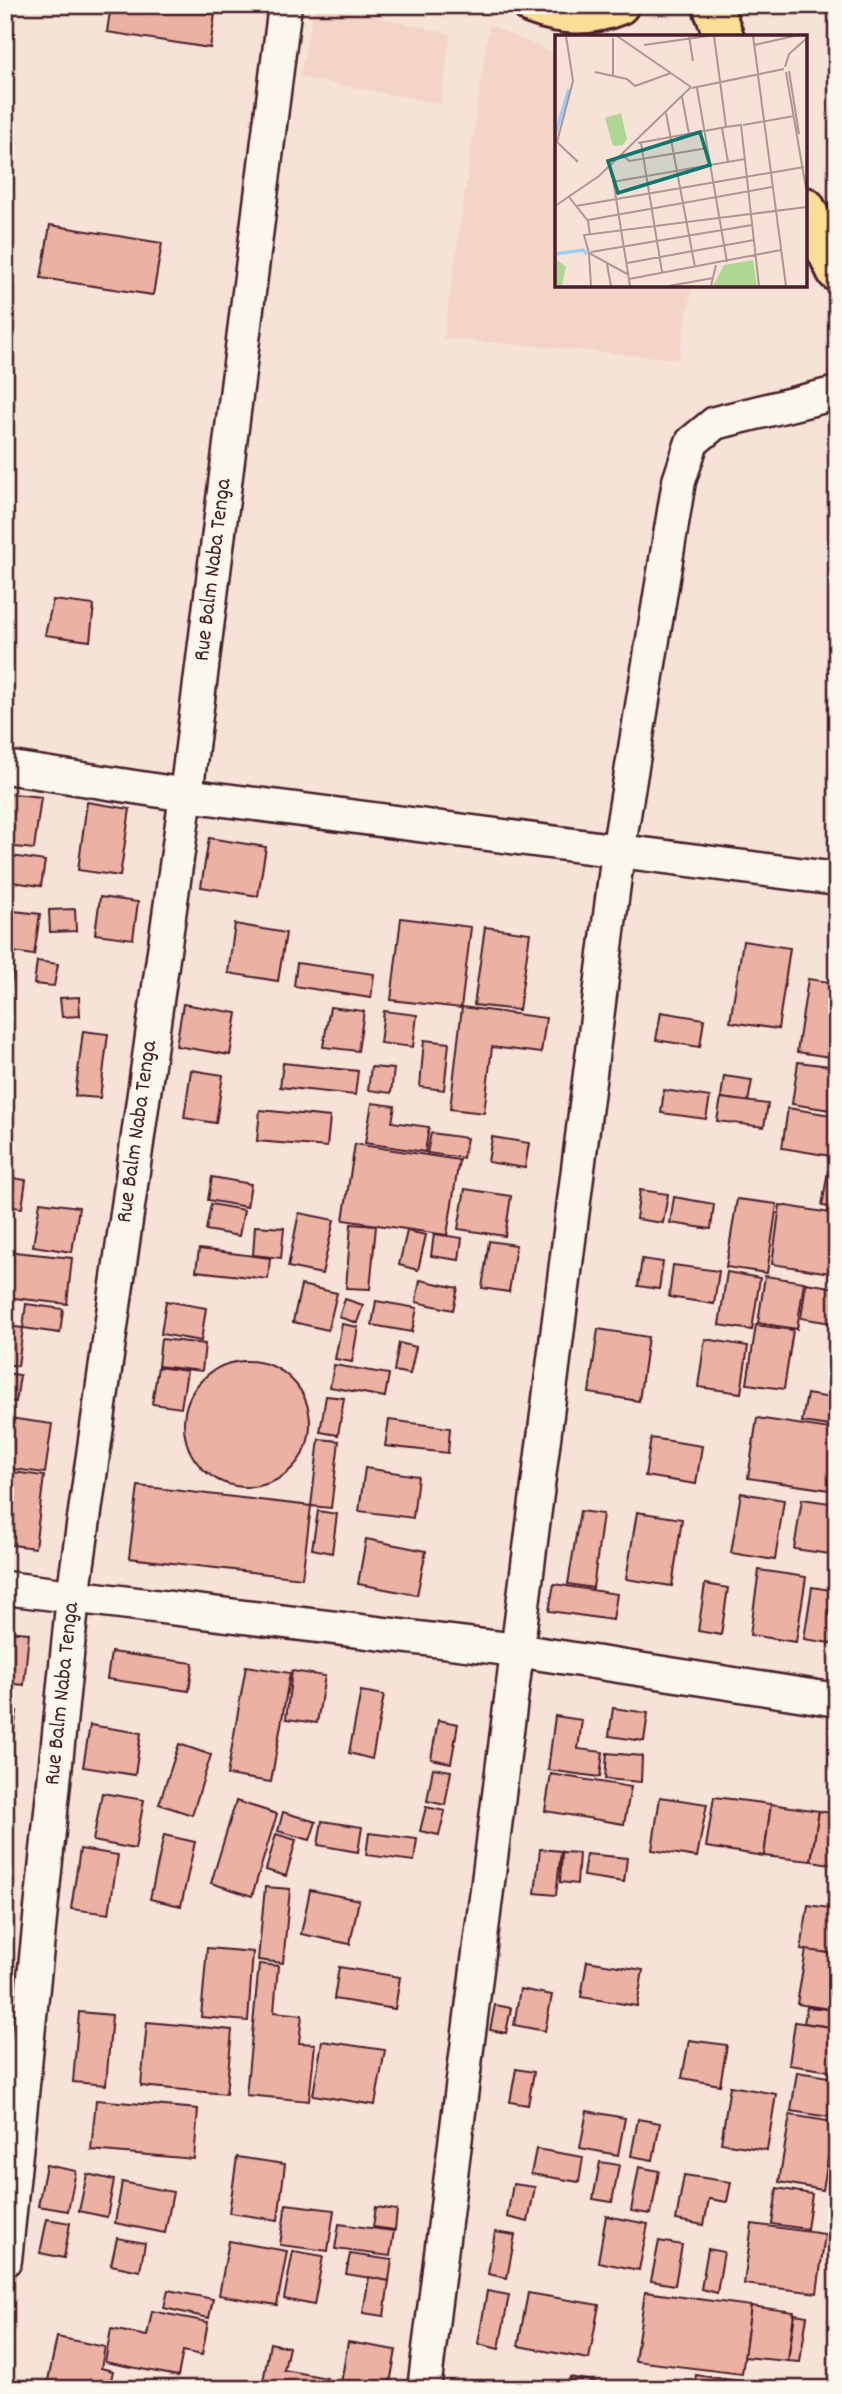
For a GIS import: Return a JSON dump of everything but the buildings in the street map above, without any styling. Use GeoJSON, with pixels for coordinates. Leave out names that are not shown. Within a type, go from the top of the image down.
{"type":"FeatureCollection","features":[{"type":"Feature","properties":{"kind":"highway"},"geometry":{"type":"LineString","coordinates":[[541,8],[567,14],[586,14],[619,5]]}},
{"type":"Feature","properties":{"kind":"highway"},"geometry":{"type":"LineString","coordinates":[[712,5],[723,35]]}},
{"type":"Feature","properties":{"kind":"highway"},"geometry":{"type":"LineString","coordinates":[[541,8],[590,35]]}},
{"type":"Feature","properties":{"kind":"highway"},"geometry":{"type":"LineString","coordinates":[[807,211],[837,272]]}},
{"type":"Feature","properties":{"kind":"highway"},"geometry":{"type":"LineString","coordinates":[[807,261],[837,299]]}},
{"type":"Feature","properties":{"kind":"street","name":"Rue Balm Naba Tenga"},"geometry":{"type":"LineString","coordinates":[[5,2260],[72,1597],[186,795],[285,5]]}},
{"type":"Feature","properties":{"kind":"street"},"geometry":{"type":"LineString","coordinates":[[424,2389],[618,852],[679,481],[692,442],[715,423],[837,393]]}},
{"type":"Feature","properties":{"kind":"street"},"geometry":{"type":"LineString","coordinates":[[5,767],[186,795],[837,879]]}},
{"type":"Feature","properties":{"kind":"street"},"geometry":{"type":"LineString","coordinates":[[5,1588],[516,1650],[837,1700]]}},
{"type":"Feature","properties":{"kind":"shaded area"},"geometry":{"type":"Polygon","coordinates":[[[315,5],[325,5],[450,34],[441,104],[300,77],[315,5]]]}},
{"type":"Feature","properties":{"kind":"shaded area"},"geometry":{"type":"Polygon","coordinates":[[[819,5],[837,5],[837,39],[819,5]]]}},
{"type":"Feature","properties":{"kind":"shaded area"},"geometry":{"type":"Polygon","coordinates":[[[489,25],[555,53],[555,287],[693,287],[678,359],[444,338],[489,25]]]}}]}
